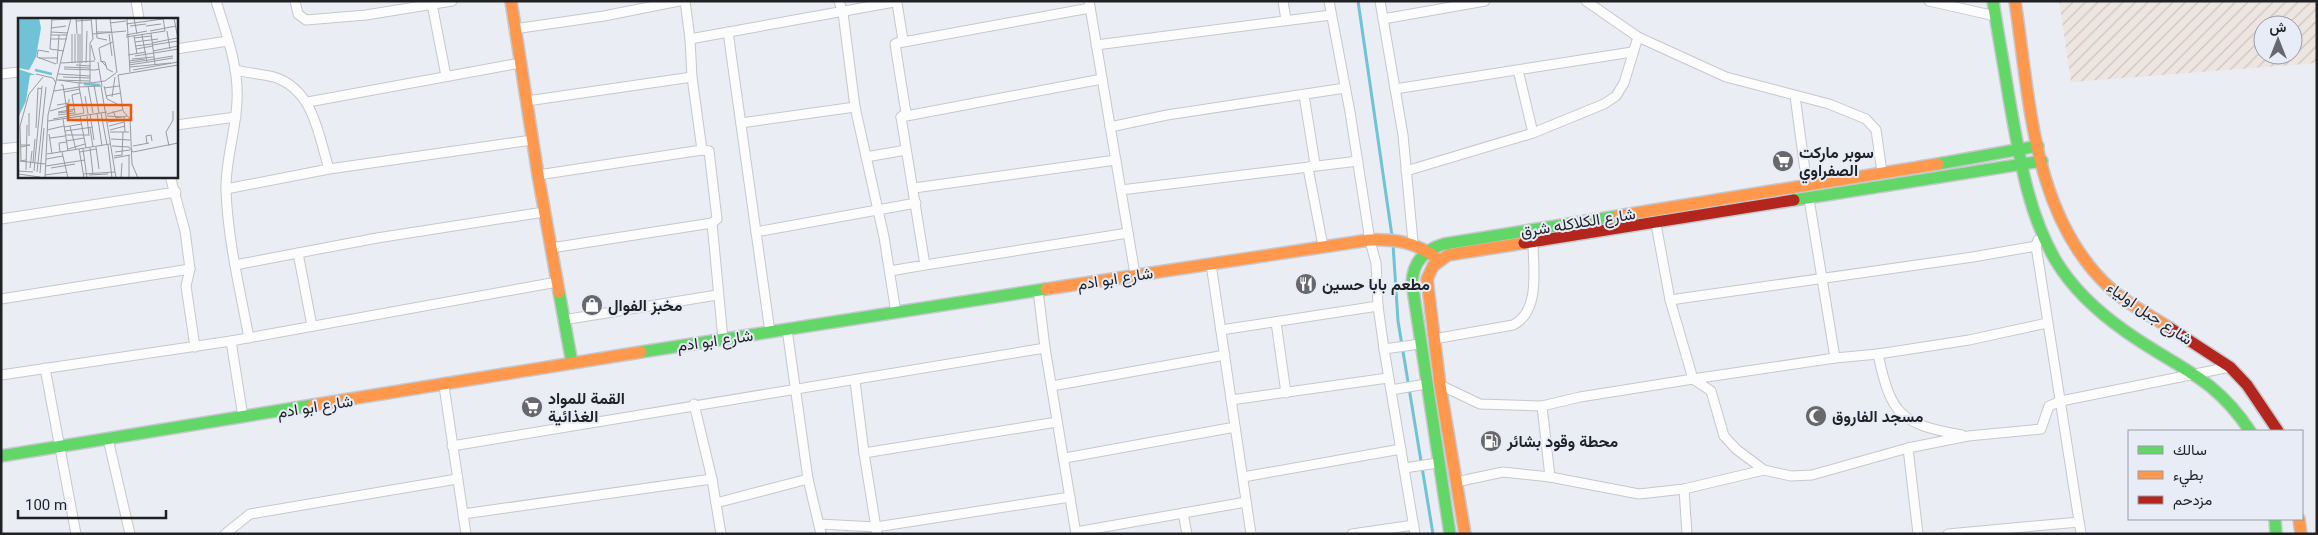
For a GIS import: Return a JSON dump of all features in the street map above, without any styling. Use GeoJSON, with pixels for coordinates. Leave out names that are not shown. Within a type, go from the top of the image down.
{"type":"FeatureCollection","features":[{"type":"Feature","properties":{"kind":"main road"},"geometry":{"type":"LineString","coordinates":[[511,1],[544,212],[572,363]]}},
{"type":"Feature","properties":{"kind":"main road","name":"شارع جبل اولياء"},"geometry":{"type":"LineString","coordinates":[[1993,1],[2021,164],[2040,233],[2062,273],[2096,310],[2125,332],[2196,373],[2227,399],[2249,430]]}},
{"type":"Feature","properties":{"kind":"main road","name":"شارع جبل اولياء"},"geometry":{"type":"LineString","coordinates":[[2015,1],[2038,146],[2052,196],[2068,236],[2096,276],[2112,290],[2230,367],[2247,385],[2277,430]]}},
{"type":"Feature","properties":{"kind":"main road","name":"شارع الكلاكله شرق"},"geometry":{"type":"LineString","coordinates":[[1428,250],[1444,244],[2038,146]]}},
{"type":"Feature","properties":{"kind":"main road","name":"شارع الكلاكله شرق"},"geometry":{"type":"LineString","coordinates":[[1438,260],[1448,255],[1656,224],[2042,161]]}},
{"type":"Feature","properties":{"kind":"main road","name":"شارع ابو ادم"},"geometry":{"type":"LineString","coordinates":[[1,456],[444,386],[723,339],[1323,246],[1370,241],[1413,242],[1428,250],[1438,260]]}},
{"type":"Feature","properties":{"kind":"main road"},"geometry":{"type":"LineString","coordinates":[[1428,250],[1416,262],[1412,278],[1420,344],[1450,534]]}},
{"type":"Feature","properties":{"kind":"main road"},"geometry":{"type":"LineString","coordinates":[[1438,260],[1430,270],[1426,284],[1440,385],[1465,534]]}},
{"type":"Feature","properties":{"kind":"main road"},"geometry":{"type":"LineString","coordinates":[[2275,520],[2276,534]]}},
{"type":"Feature","properties":{"kind":"main road"},"geometry":{"type":"LineString","coordinates":[[2299,520],[2301,534]]}},
{"type":"Feature","properties":{"kind":"street"},"geometry":{"type":"LineString","coordinates":[[136,1],[139,18]]}},
{"type":"Feature","properties":{"kind":"street"},"geometry":{"type":"LineString","coordinates":[[216,1],[235,70],[237,90],[236,118],[228,161],[226,189],[235,265],[249,338]]}},
{"type":"Feature","properties":{"kind":"street"},"geometry":{"type":"LineString","coordinates":[[295,1],[298,14],[306,20],[366,15],[452,1]]}},
{"type":"Feature","properties":{"kind":"street"},"geometry":{"type":"LineString","coordinates":[[514,29],[604,16],[679,1]]}},
{"type":"Feature","properties":{"kind":"street"},"geometry":{"type":"LineString","coordinates":[[685,1],[692,77],[702,150]]}},
{"type":"Feature","properties":{"kind":"street"},"geometry":{"type":"LineString","coordinates":[[839,1],[843,13],[855,107],[878,208],[896,313]]}},
{"type":"Feature","properties":{"kind":"street"},"geometry":{"type":"LineString","coordinates":[[1283,1],[1286,20]]}},
{"type":"Feature","properties":{"kind":"street"},"geometry":{"type":"LineString","coordinates":[[1329,1],[1358,161],[1370,241],[1376,263],[1378,306],[1388,378],[1414,529],[1352,534]]}},
{"type":"Feature","properties":{"kind":"street"},"geometry":{"type":"LineString","coordinates":[[1380,1],[1395,89],[1413,242]]}},
{"type":"Feature","properties":{"kind":"street"},"geometry":{"type":"LineString","coordinates":[[1383,18],[1485,1]]}},
{"type":"Feature","properties":{"kind":"street"},"geometry":{"type":"LineString","coordinates":[[1586,1],[1638,37],[1726,77],[1829,104],[1872,124],[1876,130],[1882,172]]}},
{"type":"Feature","properties":{"kind":"street"},"geometry":{"type":"LineString","coordinates":[[1929,1],[1995,16]]}},
{"type":"Feature","properties":{"kind":"street"},"geometry":{"type":"LineString","coordinates":[[690,39],[843,13],[893,2],[897,3],[903,40],[896,44]]}},
{"type":"Feature","properties":{"kind":"street"},"geometry":{"type":"LineString","coordinates":[[432,4],[446,76]]}},
{"type":"Feature","properties":{"kind":"street"},"geometry":{"type":"LineString","coordinates":[[896,44],[1089,5],[1135,274]]}},
{"type":"Feature","properties":{"kind":"street"},"geometry":{"type":"LineString","coordinates":[[1096,45],[1331,15]]}},
{"type":"Feature","properties":{"kind":"street"},"geometry":{"type":"LineString","coordinates":[[728,32],[770,332]]}},
{"type":"Feature","properties":{"kind":"street"},"geometry":{"type":"LineString","coordinates":[[1406,171],[1532,134],[1604,104],[1616,96],[1624,83],[1638,37]]}},
{"type":"Feature","properties":{"kind":"street"},"geometry":{"type":"LineString","coordinates":[[178,49],[228,41]]}},
{"type":"Feature","properties":{"kind":"street"},"geometry":{"type":"LineString","coordinates":[[896,44],[906,113],[901,118]]}},
{"type":"Feature","properties":{"kind":"street"},"geometry":{"type":"LineString","coordinates":[[1395,89],[1632,52]]}},
{"type":"Feature","properties":{"kind":"street"},"geometry":{"type":"LineString","coordinates":[[308,102],[520,63]]}},
{"type":"Feature","properties":{"kind":"street"},"geometry":{"type":"LineString","coordinates":[[235,70],[274,78],[290,84],[308,102],[329,169]]}},
{"type":"Feature","properties":{"kind":"street"},"geometry":{"type":"LineString","coordinates":[[1518,70],[1532,134]]}},
{"type":"Feature","properties":{"kind":"street"},"geometry":{"type":"LineString","coordinates":[[1,74],[18,72]]}},
{"type":"Feature","properties":{"kind":"street"},"geometry":{"type":"LineString","coordinates":[[527,101],[692,77]]}},
{"type":"Feature","properties":{"kind":"street"},"geometry":{"type":"LineString","coordinates":[[901,118],[1102,79]]}},
{"type":"Feature","properties":{"kind":"street"},"geometry":{"type":"LineString","coordinates":[[1110,127],[1167,115],[1345,88]]}},
{"type":"Feature","properties":{"kind":"street"},"geometry":{"type":"LineString","coordinates":[[1304,95],[1315,164],[1308,168]]}},
{"type":"Feature","properties":{"kind":"street"},"geometry":{"type":"LineString","coordinates":[[1795,96],[1806,185]]}},
{"type":"Feature","properties":{"kind":"street"},"geometry":{"type":"LineString","coordinates":[[741,123],[855,107]]}},
{"type":"Feature","properties":{"kind":"street"},"geometry":{"type":"LineString","coordinates":[[178,125],[236,118]]}},
{"type":"Feature","properties":{"kind":"street"},"geometry":{"type":"LineString","coordinates":[[901,118],[914,188],[925,265]]}},
{"type":"Feature","properties":{"kind":"street"},"geometry":{"type":"LineString","coordinates":[[226,189],[329,169],[532,140]]}},
{"type":"Feature","properties":{"kind":"street"},"geometry":{"type":"LineString","coordinates":[[1,149],[18,146]]}},
{"type":"Feature","properties":{"kind":"street"},"geometry":{"type":"LineString","coordinates":[[538,175],[702,150],[708,151],[717,219],[712,223],[551,248]]}},
{"type":"Feature","properties":{"kind":"street"},"geometry":{"type":"LineString","coordinates":[[866,157],[906,150]]}},
{"type":"Feature","properties":{"kind":"street"},"geometry":{"type":"LineString","coordinates":[[914,188],[1116,160]]}},
{"type":"Feature","properties":{"kind":"street"},"geometry":{"type":"LineString","coordinates":[[1121,190],[1358,161]]}},
{"type":"Feature","properties":{"kind":"street"},"geometry":{"type":"LineString","coordinates":[[1308,168],[1323,246]]}},
{"type":"Feature","properties":{"kind":"street"},"geometry":{"type":"LineString","coordinates":[[170,178],[172,187],[176,192],[190,269],[186,286],[194,347]]}},
{"type":"Feature","properties":{"kind":"street"},"geometry":{"type":"LineString","coordinates":[[1,219],[176,192]]}},
{"type":"Feature","properties":{"kind":"street"},"geometry":{"type":"LineString","coordinates":[[1809,199],[1820,278],[1835,358]]}},
{"type":"Feature","properties":{"kind":"street"},"geometry":{"type":"LineString","coordinates":[[756,232],[878,208],[916,203]]}},
{"type":"Feature","properties":{"kind":"street"},"geometry":{"type":"LineString","coordinates":[[235,265],[376,238],[544,212]]}},
{"type":"Feature","properties":{"kind":"street"},"geometry":{"type":"LineString","coordinates":[[712,223],[717,295],[723,339]]}},
{"type":"Feature","properties":{"kind":"street"},"geometry":{"type":"LineString","coordinates":[[1656,224],[1670,300],[1693,379],[1711,391],[1724,436],[1736,449],[1764,470],[1791,476],[1812,475],[1908,448],[1968,436],[2041,429],[2049,406],[2061,401],[2230,367]]}},
{"type":"Feature","properties":{"kind":"street"},"geometry":{"type":"LineString","coordinates":[[890,271],[1128,233]]}},
{"type":"Feature","properties":{"kind":"street"},"geometry":{"type":"LineString","coordinates":[[2040,233],[2036,246],[2081,534]]}},
{"type":"Feature","properties":{"kind":"street"},"geometry":{"type":"LineString","coordinates":[[1434,339],[1505,326],[1521,321],[1528,310],[1533,296],[1533,242]]}},
{"type":"Feature","properties":{"kind":"street"},"geometry":{"type":"LineString","coordinates":[[1670,300],[1973,257],[2036,246]]}},
{"type":"Feature","properties":{"kind":"street"},"geometry":{"type":"LineString","coordinates":[[298,253],[312,326]]}},
{"type":"Feature","properties":{"kind":"street"},"geometry":{"type":"LineString","coordinates":[[1211,264],[1251,534]]}},
{"type":"Feature","properties":{"kind":"street"},"geometry":{"type":"LineString","coordinates":[[1,299],[190,269]]}},
{"type":"Feature","properties":{"kind":"street"},"geometry":{"type":"LineString","coordinates":[[1,374],[231,341],[556,282]]}},
{"type":"Feature","properties":{"kind":"street"},"geometry":{"type":"LineString","coordinates":[[1038,290],[1045,348],[1065,458],[1076,533],[1246,502]]}},
{"type":"Feature","properties":{"kind":"street"},"geometry":{"type":"LineString","coordinates":[[563,320],[717,295]]}},
{"type":"Feature","properties":{"kind":"street"},"geometry":{"type":"LineString","coordinates":[[1221,330],[1378,306]]}},
{"type":"Feature","properties":{"kind":"street"},"geometry":{"type":"LineString","coordinates":[[1276,322],[1286,393]]}},
{"type":"Feature","properties":{"kind":"street"},"geometry":{"type":"LineString","coordinates":[[1440,385],[1480,404],[1542,406],[1580,397],[1693,379],[1969,340],[2047,323]]}},
{"type":"Feature","properties":{"kind":"street"},"geometry":{"type":"LineString","coordinates":[[787,329],[808,479],[820,529],[877,531],[1070,497]]}},
{"type":"Feature","properties":{"kind":"street"},"geometry":{"type":"LineString","coordinates":[[231,341],[244,417]]}},
{"type":"Feature","properties":{"kind":"street"},"geometry":{"type":"LineString","coordinates":[[1384,349],[1420,344]]}},
{"type":"Feature","properties":{"kind":"street"},"geometry":{"type":"LineString","coordinates":[[452,446],[694,404],[855,381],[1045,348]]}},
{"type":"Feature","properties":{"kind":"street"},"geometry":{"type":"LineString","coordinates":[[1878,354],[1890,396],[1900,414],[1911,422],[1929,429],[1968,436]]}},
{"type":"Feature","properties":{"kind":"street"},"geometry":{"type":"LineString","coordinates":[[1052,386],[1224,355]]}},
{"type":"Feature","properties":{"kind":"street"},"geometry":{"type":"LineString","coordinates":[[45,368],[58,447],[76,534]]}},
{"type":"Feature","properties":{"kind":"street"},"geometry":{"type":"LineString","coordinates":[[1231,400],[1388,378]]}},
{"type":"Feature","properties":{"kind":"street"},"geometry":{"type":"LineString","coordinates":[[855,381],[864,453],[877,531]]}},
{"type":"Feature","properties":{"kind":"street"},"geometry":{"type":"LineString","coordinates":[[1390,390],[1426,384]]}},
{"type":"Feature","properties":{"kind":"street"},"geometry":{"type":"LineString","coordinates":[[444,386],[466,534]]}},
{"type":"Feature","properties":{"kind":"street"},"geometry":{"type":"LineString","coordinates":[[694,404],[712,479],[721,534]]}},
{"type":"Feature","properties":{"kind":"street"},"geometry":{"type":"LineString","coordinates":[[1542,406],[1550,477]]}},
{"type":"Feature","properties":{"kind":"street"},"geometry":{"type":"LineString","coordinates":[[864,453],[1057,422]]}},
{"type":"Feature","properties":{"kind":"street"},"geometry":{"type":"LineString","coordinates":[[1065,458],[1235,427]]}},
{"type":"Feature","properties":{"kind":"street"},"geometry":{"type":"LineString","coordinates":[[108,440],[130,534]]}},
{"type":"Feature","properties":{"kind":"street"},"geometry":{"type":"LineString","coordinates":[[1908,448],[1918,534]]}},
{"type":"Feature","properties":{"kind":"street"},"geometry":{"type":"LineString","coordinates":[[1243,477],[1401,449]]}},
{"type":"Feature","properties":{"kind":"street"},"geometry":{"type":"LineString","coordinates":[[1404,468],[1438,463]]}},
{"type":"Feature","properties":{"kind":"street"},"geometry":{"type":"LineString","coordinates":[[1456,482],[1503,472],[1550,477],[1639,494],[1684,489],[1764,470]]}},
{"type":"Feature","properties":{"kind":"street"},"geometry":{"type":"LineString","coordinates":[[463,514],[712,479]]}},
{"type":"Feature","properties":{"kind":"street"},"geometry":{"type":"LineString","coordinates":[[716,503],[808,479]]}},
{"type":"Feature","properties":{"kind":"street"},"geometry":{"type":"LineString","coordinates":[[225,534],[250,514],[457,480]]}},
{"type":"Feature","properties":{"kind":"street"},"geometry":{"type":"LineString","coordinates":[[1684,489],[1686,534]]}},
{"type":"Feature","properties":{"kind":"street"},"geometry":{"type":"LineString","coordinates":[[1183,513],[1187,534]]}},
{"type":"Feature","properties":{"kind":"street"},"geometry":{"type":"LineString","coordinates":[[1948,534],[2079,522]]}},
{"type":"Feature","properties":{"kind":"shaded area"},"geometry":{"type":"Polygon","coordinates":[[[2059,1],[2317,1],[2317,63],[2303,64],[2303,15],[2253,15],[2253,65],[2291,65],[2071,82],[2059,1]]]}},
{"type":"Feature","properties":{"kind":"waterway"},"geometry":{"type":"LineString","coordinates":[[1358,1],[1392,236]]}},
{"type":"Feature","properties":{"kind":"waterway"},"geometry":{"type":"LineString","coordinates":[[1393,244],[1398,321],[1433,534]]}},
{"type":"Feature","properties":{"kind":"traffic: fast"},"geometry":{"type":"LineString","coordinates":[[1993,1],[2025,182],[2038,223],[2056,261],[2078,290],[2105,316],[2207,384],[2236,412],[2249,430]]}},
{"type":"Feature","properties":{"kind":"traffic: fast"},"geometry":{"type":"LineString","coordinates":[[1938,164],[2038,146]]}},
{"type":"Feature","properties":{"kind":"traffic: fast"},"geometry":{"type":"LineString","coordinates":[[1794,200],[2042,161]]}},
{"type":"Feature","properties":{"kind":"traffic: fast"},"geometry":{"type":"LineString","coordinates":[[1450,534],[1412,283],[1417,263],[1425,253],[1444,244],[1618,216]]}},
{"type":"Feature","properties":{"kind":"traffic: fast"},"geometry":{"type":"LineString","coordinates":[[641,352],[1046,289]]}},
{"type":"Feature","properties":{"kind":"traffic: fast"},"geometry":{"type":"LineString","coordinates":[[559,292],[572,363]]}},
{"type":"Feature","properties":{"kind":"traffic: fast"},"geometry":{"type":"LineString","coordinates":[[1,456],[313,405]]}},
{"type":"Feature","properties":{"kind":"traffic: fast"},"geometry":{"type":"LineString","coordinates":[[2275,520],[2276,534]]}},
{"type":"Feature","properties":{"kind":"traffic: slow"},"geometry":{"type":"LineString","coordinates":[[511,1],[538,175],[559,292]]}},
{"type":"Feature","properties":{"kind":"traffic: slow"},"geometry":{"type":"LineString","coordinates":[[2015,1],[2031,116],[2039,154],[2050,191],[2064,227],[2084,259],[2110,288],[2131,304],[2170,328]]}},
{"type":"Feature","properties":{"kind":"traffic: slow"},"geometry":{"type":"LineString","coordinates":[[1618,216],[1938,164]]}},
{"type":"Feature","properties":{"kind":"traffic: slow"},"geometry":{"type":"LineString","coordinates":[[1046,289],[1369,240],[1388,240],[1414,245],[1438,259]]}},
{"type":"Feature","properties":{"kind":"traffic: slow"},"geometry":{"type":"LineString","coordinates":[[1465,534],[1440,385],[1427,279],[1433,266],[1448,255],[1524,243]]}},
{"type":"Feature","properties":{"kind":"traffic: slow"},"geometry":{"type":"LineString","coordinates":[[313,405],[641,352]]}},
{"type":"Feature","properties":{"kind":"traffic: slow"},"geometry":{"type":"LineString","coordinates":[[2299,520],[2301,534]]}},
{"type":"Feature","properties":{"kind":"traffic: jam"},"geometry":{"type":"LineString","coordinates":[[1524,243],[1794,200]]}},
{"type":"Feature","properties":{"kind":"traffic: jam"},"geometry":{"type":"LineString","coordinates":[[2170,328],[2230,367],[2247,385],[2277,430]]}},
{"type":"Feature","properties":{"kind":"place","name":"سوبر ماركت الصفراوي"},"geometry":{"type":"Point","coordinates":[1783,161]}},
{"type":"Feature","properties":{"kind":"place","name":"مطعم بابا حسين"},"geometry":{"type":"Point","coordinates":[1306,284]}},
{"type":"Feature","properties":{"kind":"place","name":"مخبز الفوال"},"geometry":{"type":"Point","coordinates":[592,305]}},
{"type":"Feature","properties":{"kind":"place","name":"القمة للمواد الغذائية"},"geometry":{"type":"Point","coordinates":[532,407]}},
{"type":"Feature","properties":{"kind":"place","name":"مسجد الفاروق"},"geometry":{"type":"Point","coordinates":[1816,416]}},
{"type":"Feature","properties":{"kind":"place","name":"محطة وقود بشائر"},"geometry":{"type":"Point","coordinates":[1491,441]}}]}
